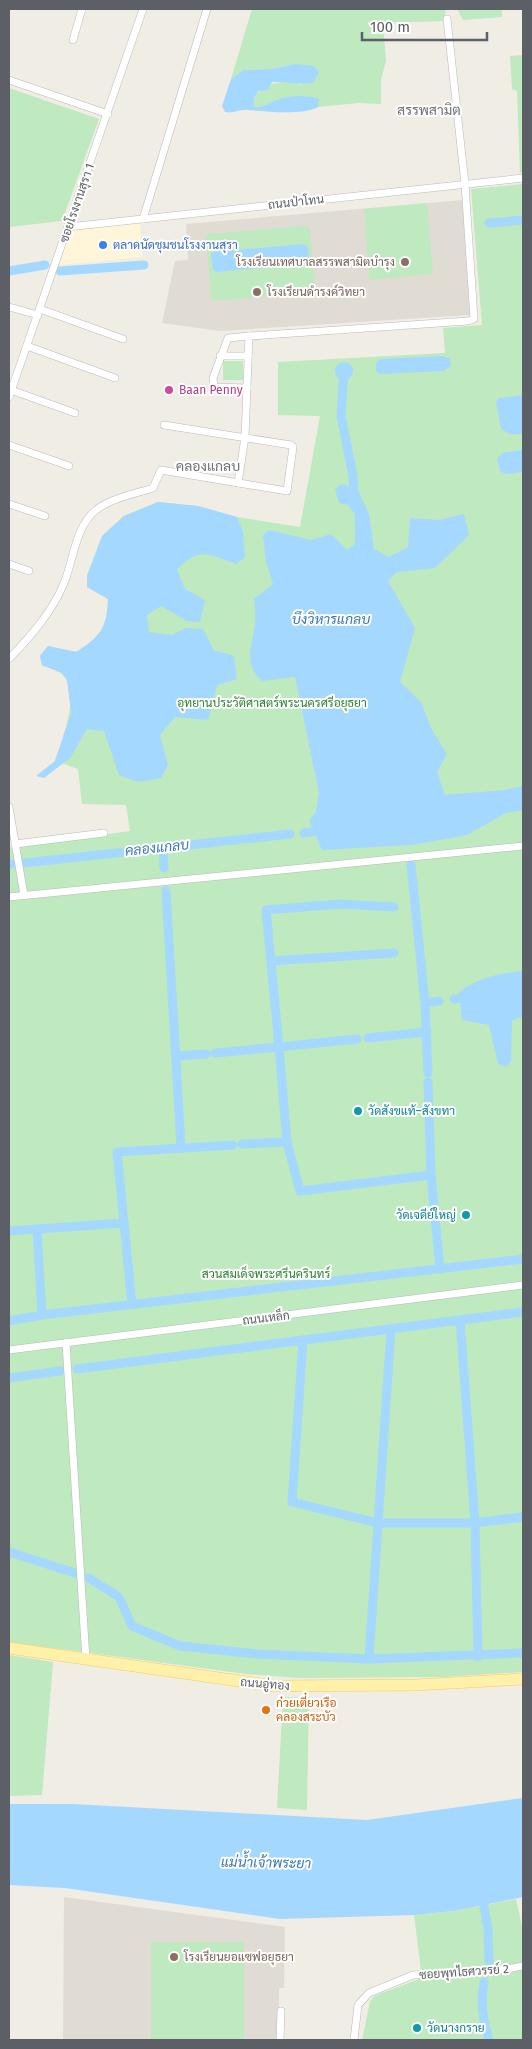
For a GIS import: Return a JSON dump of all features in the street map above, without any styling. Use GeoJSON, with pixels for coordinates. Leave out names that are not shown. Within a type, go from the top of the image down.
{"type":"FeatureCollection","features":[{"type":"Feature","properties":{"kind":"main road","name":"ถนนอู่ทอง"},"geometry":{"type":"LineString","coordinates":[[9,1648],[274,1686],[415,1685],[523,1680]]}},
{"type":"Feature","properties":{"kind":"street"},"geometry":{"type":"LineString","coordinates":[[73,40],[82,9]]}},
{"type":"Feature","properties":{"kind":"street","name":"ซอยโรงงานสุรา 1"},"geometry":{"type":"LineString","coordinates":[[9,397],[143,9]]}},
{"type":"Feature","properties":{"kind":"street"},"geometry":{"type":"LineString","coordinates":[[143,219],[207,9]]}},
{"type":"Feature","properties":{"kind":"street"},"geometry":{"type":"LineString","coordinates":[[247,388],[214,387],[213,378],[228,338],[468,321],[474,319],[465,184],[447,19]]}},
{"type":"Feature","properties":{"kind":"street"},"geometry":{"type":"LineString","coordinates":[[9,80],[108,114]]}},
{"type":"Feature","properties":{"kind":"street","name":"ถนนป่าโทน"},"geometry":{"type":"LineString","coordinates":[[68,227],[523,178]]}},
{"type":"Feature","properties":{"kind":"street"},"geometry":{"type":"LineString","coordinates":[[9,308],[39,312],[123,339]]}},
{"type":"Feature","properties":{"kind":"street"},"geometry":{"type":"LineString","coordinates":[[238,483],[245,438],[249,336]]}},
{"type":"Feature","properties":{"kind":"street"},"geometry":{"type":"LineString","coordinates":[[27,346],[115,378]]}},
{"type":"Feature","properties":{"kind":"street"},"geometry":{"type":"LineString","coordinates":[[220,356],[248,356]]}},
{"type":"Feature","properties":{"kind":"street"},"geometry":{"type":"LineString","coordinates":[[12,390],[75,413]]}},
{"type":"Feature","properties":{"kind":"street"},"geometry":{"type":"LineString","coordinates":[[9,659],[53,606],[65,582],[80,534],[95,511],[120,498],[153,488],[161,470],[287,491],[292,446],[164,425]]}},
{"type":"Feature","properties":{"kind":"street"},"geometry":{"type":"LineString","coordinates":[[9,445],[69,466]]}},
{"type":"Feature","properties":{"kind":"street"},"geometry":{"type":"LineString","coordinates":[[9,504],[45,516]]}},
{"type":"Feature","properties":{"kind":"street"},"geometry":{"type":"LineString","coordinates":[[9,564],[28,571]]}},
{"type":"Feature","properties":{"kind":"street"},"geometry":{"type":"LineString","coordinates":[[9,808],[24,895]]}},
{"type":"Feature","properties":{"kind":"street"},"geometry":{"type":"LineString","coordinates":[[15,844],[104,833]]}},
{"type":"Feature","properties":{"kind":"street"},"geometry":{"type":"LineString","coordinates":[[9,896],[523,846]]}},
{"type":"Feature","properties":{"kind":"street","name":"ถนนเหล็ก"},"geometry":{"type":"LineString","coordinates":[[9,1350],[523,1285]]}},
{"type":"Feature","properties":{"kind":"street"},"geometry":{"type":"LineString","coordinates":[[66,1343],[86,1660]]}},
{"type":"Feature","properties":{"kind":"street","name":"ซอยพุทไธศวรรย์ 2"},"geometry":{"type":"LineString","coordinates":[[354,2040],[358,2005],[369,1994],[413,1975],[501,1970],[523,1966]]}},
{"type":"Feature","properties":{"kind":"street"},"geometry":{"type":"LineString","coordinates":[[280,2040],[281,2011]]}},
{"type":"Feature","properties":{"kind":"shaded area"},"geometry":{"type":"Polygon","coordinates":[[[463,200],[472,312],[470,315],[220,331],[162,323],[175,261],[188,260],[186,224],[463,200]]]}},
{"type":"Feature","properties":{"kind":"shaded area","name":"ตลาดนัดชุมชนโรงงานสุรา"},"geometry":{"type":"Polygon","coordinates":[[[140,222],[142,257],[59,265],[70,232],[74,228],[140,222]]]}},
{"type":"Feature","properties":{"kind":"shaded area","name":"โรงเรียนยอแซฟอยุธยา"},"geometry":{"type":"Polygon","coordinates":[[[64,1897],[285,1927],[284,1988],[279,1988],[279,2040],[63,2040],[64,1897]]]}},
{"type":"Feature","properties":{"kind":"green space"},"geometry":{"type":"Polygon","coordinates":[[[252,9],[446,9],[444,21],[383,23],[386,61],[381,80],[381,104],[358,103],[318,107],[318,100],[278,99],[261,108],[254,107],[254,97],[264,88],[282,82],[302,85],[295,64],[271,69],[244,70],[231,79],[252,9]]]}},
{"type":"Feature","properties":{"kind":"green space"},"geometry":{"type":"Polygon","coordinates":[[[457,9],[502,9],[502,17],[463,20],[457,9]]]}},
{"type":"Feature","properties":{"kind":"green space"},"geometry":{"type":"Polygon","coordinates":[[[523,55],[523,172],[520,173],[517,91],[512,89],[510,56],[523,55]]]}},
{"type":"Feature","properties":{"kind":"green space"},"geometry":{"type":"Polygon","coordinates":[[[9,88],[99,119],[62,221],[9,227],[9,88]]]}},
{"type":"Feature","properties":{"kind":"green space","name":"สวนสมเด็จพระศรีนครินทร์"},"geometry":{"type":"Polygon","coordinates":[[[523,184],[523,1672],[443,1677],[299,1678],[246,1674],[9,1642],[9,848],[130,831],[126,805],[82,804],[78,769],[55,761],[68,717],[70,694],[68,683],[63,675],[56,670],[42,665],[40,656],[48,646],[77,652],[92,641],[101,630],[106,617],[108,599],[87,587],[87,576],[102,536],[124,516],[158,502],[198,506],[237,517],[300,527],[320,416],[278,415],[278,362],[445,353],[443,328],[482,325],[471,189],[523,184]]]}},
{"type":"Feature","properties":{"kind":"green space"},"geometry":{"type":"Polygon","coordinates":[[[427,203],[433,274],[369,280],[364,209],[427,203]]]}},
{"type":"Feature","properties":{"kind":"green space"},"geometry":{"type":"Polygon","coordinates":[[[306,226],[310,229],[315,290],[312,293],[214,301],[211,298],[206,236],[208,234],[306,226]]]}},
{"type":"Feature","properties":{"kind":"green space"},"geometry":{"type":"Polygon","coordinates":[[[223,361],[243,361],[243,380],[223,380],[223,361]]]}},
{"type":"Feature","properties":{"kind":"green space"},"geometry":{"type":"Polygon","coordinates":[[[9,1655],[53,1662],[42,1795],[9,1796],[9,1655]]]}},
{"type":"Feature","properties":{"kind":"green space"},"geometry":{"type":"Polygon","coordinates":[[[283,1697],[309,1698],[307,1810],[277,1808],[283,1697]]]}},
{"type":"Feature","properties":{"kind":"green space"},"geometry":{"type":"Polygon","coordinates":[[[516,1899],[523,1931],[523,2040],[362,2040],[370,2002],[374,1996],[422,1978],[414,1915],[454,1911],[516,1899]]]}},
{"type":"Feature","properties":{"kind":"green space"},"geometry":{"type":"Polygon","coordinates":[[[151,1942],[244,1942],[244,2040],[151,2040],[151,1942]]]}},
{"type":"Feature","properties":{"kind":"water"},"geometry":{"type":"Polygon","coordinates":[[[295,64],[314,66],[319,72],[313,83],[272,82],[268,90],[259,91],[254,97],[254,107],[263,106],[276,100],[304,96],[319,99],[318,107],[311,110],[293,112],[245,110],[225,112],[222,106],[231,79],[244,70],[271,69],[295,64]]]}},
{"type":"Feature","properties":{"kind":"water"},"geometry":{"type":"Polygon","coordinates":[[[304,244],[308,247],[309,260],[304,264],[216,272],[213,270],[211,254],[214,252],[304,244]]]}},
{"type":"Feature","properties":{"kind":"water"},"geometry":{"type":"Polygon","coordinates":[[[443,356],[450,359],[451,366],[443,371],[380,374],[376,371],[376,363],[380,359],[443,356]]]}},
{"type":"Feature","properties":{"kind":"water"},"geometry":{"type":"Polygon","coordinates":[[[344,362],[350,365],[353,371],[350,377],[344,380],[338,377],[335,371],[338,365],[344,362]]]}},
{"type":"Feature","properties":{"kind":"water"},"geometry":{"type":"Polygon","coordinates":[[[523,395],[523,434],[510,434],[501,429],[496,402],[499,398],[523,395]]]}},
{"type":"Feature","properties":{"kind":"water"},"geometry":{"type":"Polygon","coordinates":[[[523,450],[523,472],[505,474],[500,471],[497,459],[502,453],[523,450]]]}},
{"type":"Feature","properties":{"kind":"water","name":"บึงวิหารแกลบ"},"geometry":{"type":"Polygon","coordinates":[[[342,484],[357,488],[369,514],[374,549],[389,557],[408,547],[410,518],[438,520],[464,514],[469,535],[435,568],[397,572],[388,581],[415,628],[400,682],[421,702],[431,728],[447,754],[437,772],[445,795],[504,790],[523,786],[523,810],[506,813],[467,835],[412,845],[322,850],[309,820],[316,812],[319,793],[295,677],[262,681],[252,668],[250,654],[255,620],[254,599],[273,584],[266,562],[263,535],[269,530],[311,540],[331,534],[347,550],[355,544],[355,514],[348,505],[339,503],[335,489],[342,484]]]}},
{"type":"Feature","properties":{"kind":"water"},"geometry":{"type":"Polygon","coordinates":[[[158,502],[198,506],[237,517],[243,531],[245,557],[236,564],[211,555],[198,555],[184,562],[177,570],[185,589],[205,600],[200,622],[187,621],[161,606],[147,615],[149,632],[172,635],[185,628],[203,629],[214,650],[234,656],[237,679],[217,685],[208,720],[175,717],[160,735],[168,765],[161,778],[138,782],[119,775],[104,731],[87,729],[71,757],[44,778],[36,776],[55,761],[71,713],[67,680],[62,673],[42,665],[40,656],[48,646],[76,652],[101,631],[106,617],[108,599],[87,587],[87,576],[102,536],[124,516],[158,502]]]}},
{"type":"Feature","properties":{"kind":"water"},"geometry":{"type":"Polygon","coordinates":[[[523,971],[523,1016],[512,1021],[511,1061],[506,1067],[498,1064],[489,1025],[462,1020],[459,992],[489,977],[523,971]]]}},
{"type":"Feature","properties":{"kind":"water","name":"แม่น้ำเจ้าพระยา"},"geometry":{"type":"Polygon","coordinates":[[[523,1798],[523,1897],[454,1911],[414,1915],[280,1919],[65,1888],[9,1885],[9,1804],[73,1804],[367,1820],[523,1798]]]}},
{"type":"Feature","properties":{"kind":"waterway"},"geometry":{"type":"LineString","coordinates":[[489,223],[523,220]]}},
{"type":"Feature","properties":{"kind":"waterway"},"geometry":{"type":"LineString","coordinates":[[9,271],[45,265]]}},
{"type":"Feature","properties":{"kind":"waterway"},"geometry":{"type":"LineString","coordinates":[[60,271],[144,265]]}},
{"type":"Feature","properties":{"kind":"waterway"},"geometry":{"type":"LineString","coordinates":[[344,372],[341,416],[353,475],[354,497]]}},
{"type":"Feature","properties":{"kind":"waterway","name":"คลองแกลบ"},"geometry":{"type":"LineString","coordinates":[[304,833],[323,830]]}},
{"type":"Feature","properties":{"kind":"waterway","name":"คลองแกลบ"},"geometry":{"type":"LineString","coordinates":[[24,863],[290,834]]}},
{"type":"Feature","properties":{"kind":"waterway"},"geometry":{"type":"LineString","coordinates":[[163,849],[164,868]]}},
{"type":"Feature","properties":{"kind":"waterway"},"geometry":{"type":"LineString","coordinates":[[411,865],[425,1003],[428,1073]]}},
{"type":"Feature","properties":{"kind":"waterway"},"geometry":{"type":"LineString","coordinates":[[166,891],[181,1147]]}},
{"type":"Feature","properties":{"kind":"waterway"},"geometry":{"type":"LineString","coordinates":[[357,1039],[279,1047],[266,910],[340,904],[394,907]]}},
{"type":"Feature","properties":{"kind":"waterway"},"geometry":{"type":"LineString","coordinates":[[271,961],[394,953]]}},
{"type":"Feature","properties":{"kind":"waterway"},"geometry":{"type":"LineString","coordinates":[[454,999],[471,997]]}},
{"type":"Feature","properties":{"kind":"waterway"},"geometry":{"type":"LineString","coordinates":[[425,1003],[439,1001]]}},
{"type":"Feature","properties":{"kind":"waterway"},"geometry":{"type":"LineString","coordinates":[[368,1038],[427,1032]]}},
{"type":"Feature","properties":{"kind":"waterway"},"geometry":{"type":"LineString","coordinates":[[215,1053],[279,1047],[287,1142]]}},
{"type":"Feature","properties":{"kind":"waterway"},"geometry":{"type":"LineString","coordinates":[[176,1056],[206,1054]]}},
{"type":"Feature","properties":{"kind":"waterway"},"geometry":{"type":"LineString","coordinates":[[242,1144],[287,1142],[300,1191],[431,1175],[428,1082]]}},
{"type":"Feature","properties":{"kind":"waterway"},"geometry":{"type":"LineString","coordinates":[[9,1231],[124,1223],[117,1152],[233,1145]]}},
{"type":"Feature","properties":{"kind":"waterway"},"geometry":{"type":"LineString","coordinates":[[431,1175],[440,1269]]}},
{"type":"Feature","properties":{"kind":"waterway"},"geometry":{"type":"LineString","coordinates":[[124,1223],[132,1305]]}},
{"type":"Feature","properties":{"kind":"waterway"},"geometry":{"type":"LineString","coordinates":[[37,1229],[42,1315]]}},
{"type":"Feature","properties":{"kind":"waterway"},"geometry":{"type":"LineString","coordinates":[[9,1321],[42,1315],[523,1259]]}},
{"type":"Feature","properties":{"kind":"waterway"},"geometry":{"type":"LineString","coordinates":[[77,1369],[523,1312]]}},
{"type":"Feature","properties":{"kind":"waterway"},"geometry":{"type":"LineString","coordinates":[[460,1320],[475,1523],[478,1657]]}},
{"type":"Feature","properties":{"kind":"waterway"},"geometry":{"type":"LineString","coordinates":[[369,1659],[391,1329]]}},
{"type":"Feature","properties":{"kind":"waterway"},"geometry":{"type":"LineString","coordinates":[[303,1340],[292,1502],[378,1523],[475,1523],[523,1517]]}},
{"type":"Feature","properties":{"kind":"waterway"},"geometry":{"type":"LineString","coordinates":[[9,1378],[60,1371]]}},
{"type":"Feature","properties":{"kind":"waterway"},"geometry":{"type":"LineString","coordinates":[[9,1552],[75,1573]]}},
{"type":"Feature","properties":{"kind":"waterway"},"geometry":{"type":"LineString","coordinates":[[89,1578],[119,1597],[132,1626],[180,1646],[257,1654],[369,1659],[523,1653]]}},
{"type":"Feature","properties":{"kind":"waterway"},"geometry":{"type":"LineString","coordinates":[[482,1895],[488,1929],[489,1962]]}},
{"type":"Feature","properties":{"kind":"waterway"},"geometry":{"type":"LineString","coordinates":[[484,1982],[483,2011],[489,2040]]}},
{"type":"Feature","properties":{"kind":"place","name":"ตลาดนัดชุมชนโรงงานสุรา"},"geometry":{"type":"Point","coordinates":[103,245]}},
{"type":"Feature","properties":{"kind":"place","name":"โรงเรียนเทศบาลสรรพสามิตบำรุง"},"geometry":{"type":"Point","coordinates":[405,262]}},
{"type":"Feature","properties":{"kind":"place","name":"โรงเรียนดำรงค์วิทยา"},"geometry":{"type":"Point","coordinates":[257,292]}},
{"type":"Feature","properties":{"kind":"place","name":"Baan Penny"},"geometry":{"type":"Point","coordinates":[169,390]}},
{"type":"Feature","properties":{"kind":"place","name":"วัดสังขแท้–สังขทา"},"geometry":{"type":"Point","coordinates":[358,1111]}},
{"type":"Feature","properties":{"kind":"place","name":"วัดเจดีย์ใหญ่"},"geometry":{"type":"Point","coordinates":[466,1215]}},
{"type":"Feature","properties":{"kind":"place","name":"ก๋วยเตี๋ยวเรือ คลองสระบัว"},"geometry":{"type":"Point","coordinates":[266,1710]}},
{"type":"Feature","properties":{"kind":"place","name":"โรงเรียนยอแซฟอยุธยา"},"geometry":{"type":"Point","coordinates":[174,1957]}},
{"type":"Feature","properties":{"kind":"place","name":"วัดนางกราย"},"geometry":{"type":"Point","coordinates":[417,2028]}},
{"type":"Feature","properties":{"kind":"district","name":"สรรพสามิต"},"geometry":{"type":"Point","coordinates":[429,110]}},
{"type":"Feature","properties":{"kind":"district","name":"คลองแกลบ"},"geometry":{"type":"Point","coordinates":[208,466]}},
{"type":"Feature","properties":{"kind":"park label","name":"อุทยานประวัติศาสตร์พระนครศรีอยุธยา"},"geometry":{"type":"Point","coordinates":[272,703]}}]}
